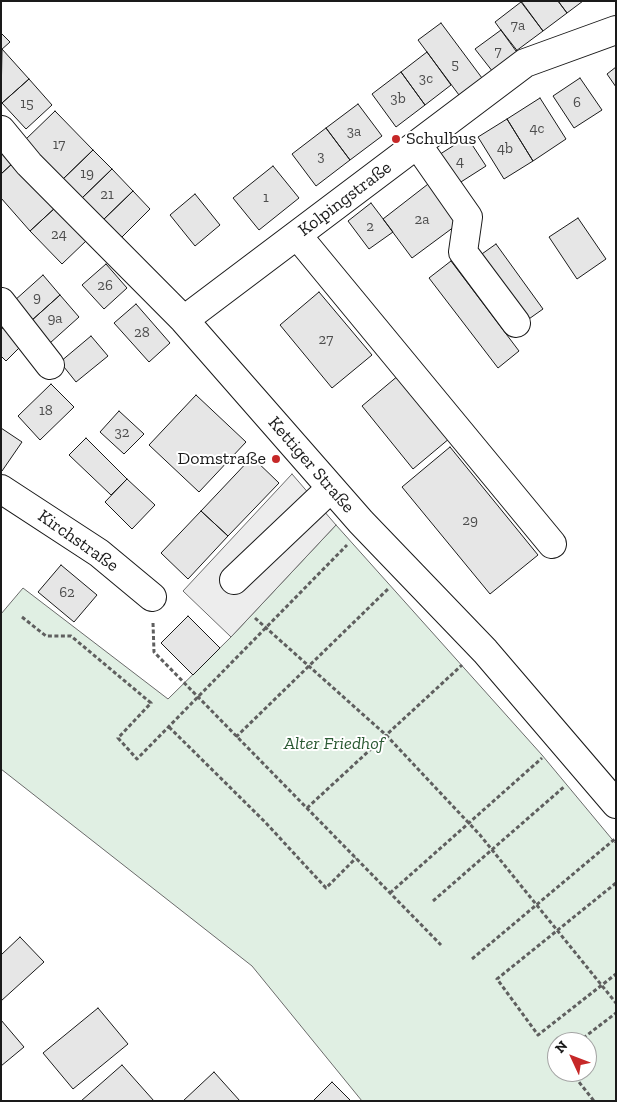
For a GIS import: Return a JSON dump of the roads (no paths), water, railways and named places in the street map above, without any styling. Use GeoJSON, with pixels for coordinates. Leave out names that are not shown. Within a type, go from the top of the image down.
{"type":"FeatureCollection","features":[{"type":"Feature","properties":{"kind":"street","name":"Kolpingstraße"},"geometry":{"type":"LineString","coordinates":[[184,320],[525,63],[616,30]]}},
{"type":"Feature","properties":{"kind":"street","name":"Kettiger Straße"},"geometry":{"type":"LineString","coordinates":[[1,130],[29,164],[184,320],[361,522],[485,651],[616,804]]}},
{"type":"Feature","properties":{"kind":"street"},"geometry":{"type":"LineString","coordinates":[[417,144],[468,217],[464,252],[516,322]]}},
{"type":"Feature","properties":{"kind":"street"},"geometry":{"type":"LineString","coordinates":[[297,234],[552,544]]}},
{"type":"Feature","properties":{"kind":"street"},"geometry":{"type":"LineString","coordinates":[[1,302],[50,365]]}},
{"type":"Feature","properties":{"kind":"street"},"geometry":{"type":"LineString","coordinates":[[234,580],[331,488]]}},
{"type":"Feature","properties":{"kind":"street","name":"Kirchstraße"},"geometry":{"type":"LineString","coordinates":[[1,489],[99,553],[152,597]]}},
{"type":"Feature","properties":{"kind":"place","name":"Schulbus"},"geometry":{"type":"Point","coordinates":[396,139]}},
{"type":"Feature","properties":{"kind":"place","name":"Domstraße"},"geometry":{"type":"Point","coordinates":[276,459]}},
{"type":"Feature","properties":{"kind":"park label","name":"Alter Friedhof"},"geometry":{"type":"Point","coordinates":[334,744]}}]}
